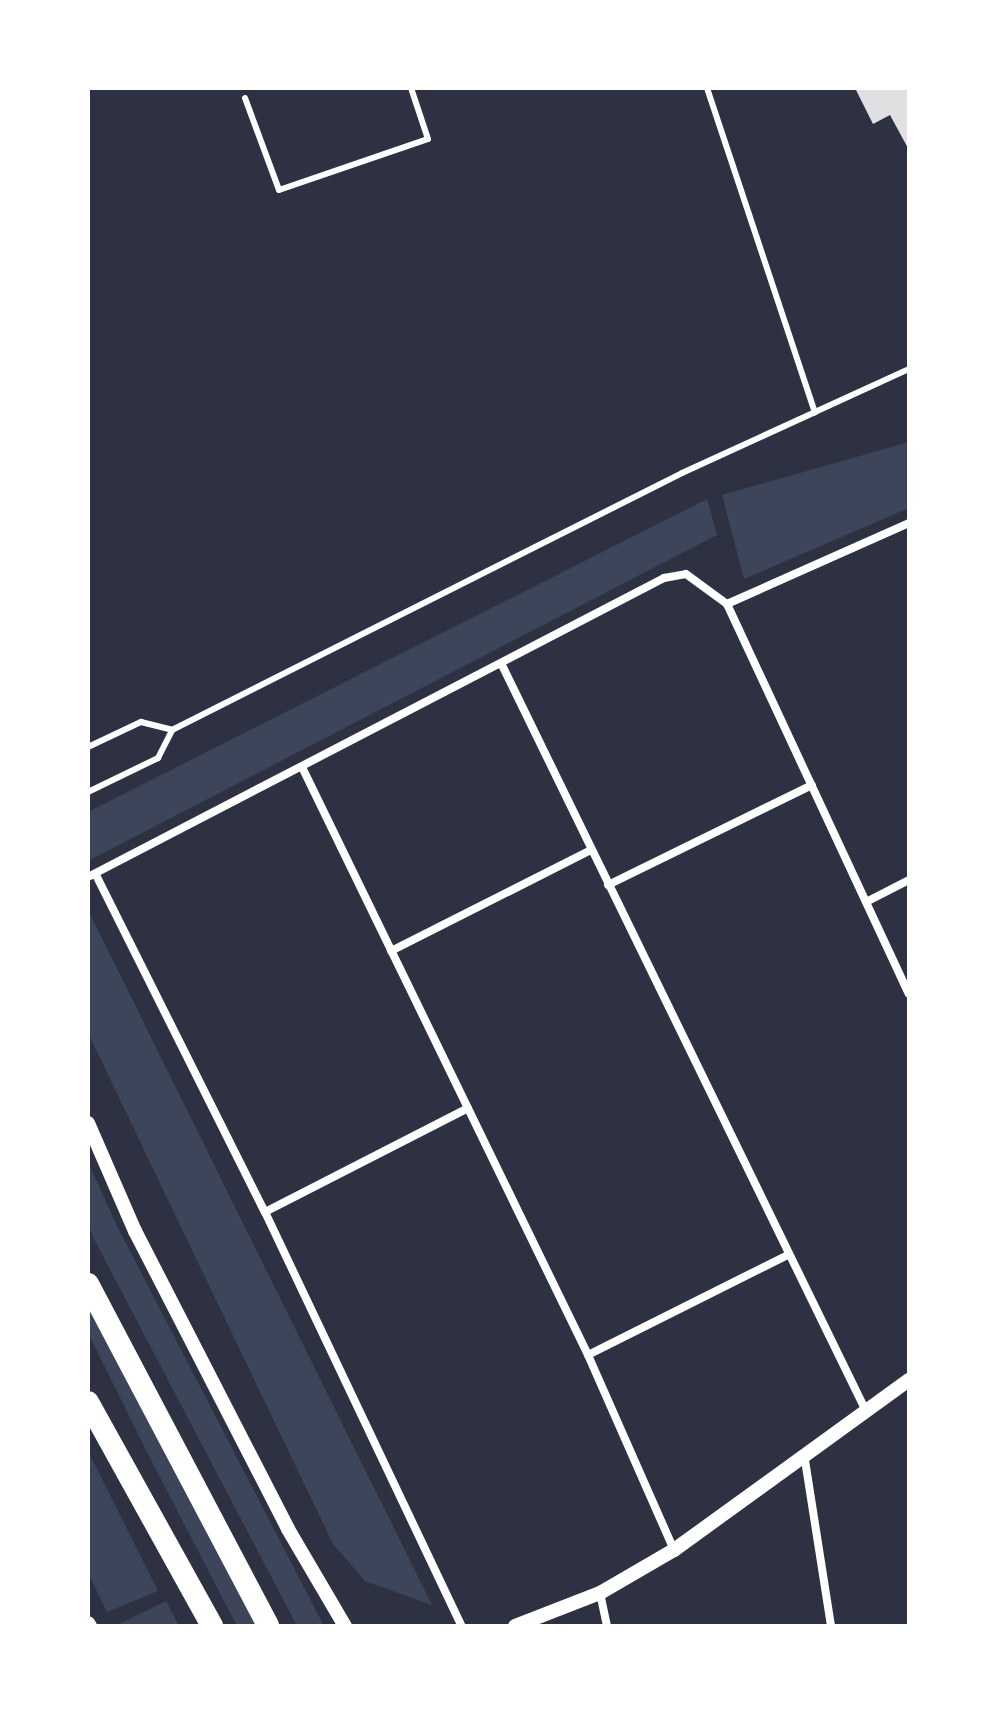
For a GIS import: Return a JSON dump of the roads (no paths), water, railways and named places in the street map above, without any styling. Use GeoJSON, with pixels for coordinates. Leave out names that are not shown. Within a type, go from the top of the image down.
{"type":"FeatureCollection","features":[{"type":"Feature","properties":{"kind":"highway"},"geometry":{"type":"LineString","coordinates":[[88,1284],[268,1626]]}},
{"type":"Feature","properties":{"kind":"highway"},"geometry":{"type":"LineString","coordinates":[[88,1402],[212,1626]]}},
{"type":"Feature","properties":{"kind":"street"},"geometry":{"type":"LineString","coordinates":[[727,604],[909,523]]}},
{"type":"Feature","properties":{"kind":"street"},"geometry":{"type":"LineString","coordinates":[[462,1626],[265,1212],[92,876],[664,578],[686,574],[727,604],[909,994]]}},
{"type":"Feature","properties":{"kind":"street"},"geometry":{"type":"LineString","coordinates":[[501,663],[865,1409]]}},
{"type":"Feature","properties":{"kind":"street"},"geometry":{"type":"LineString","coordinates":[[302,767],[588,1355],[674,1550]]}},
{"type":"Feature","properties":{"kind":"street"},"geometry":{"type":"LineString","coordinates":[[608,885],[812,785]]}},
{"type":"Feature","properties":{"kind":"street"},"geometry":{"type":"LineString","coordinates":[[391,951],[591,850]]}},
{"type":"Feature","properties":{"kind":"street"},"geometry":{"type":"LineString","coordinates":[[868,901],[909,880]]}},
{"type":"Feature","properties":{"kind":"street"},"geometry":{"type":"LineString","coordinates":[[265,1212],[468,1108]]}},
{"type":"Feature","properties":{"kind":"street"},"geometry":{"type":"LineString","coordinates":[[88,1123],[142,1246],[288,1529],[345,1626]]}},
{"type":"Feature","properties":{"kind":"street"},"geometry":{"type":"LineString","coordinates":[[588,1355],[788,1255]]}},
{"type":"Feature","properties":{"kind":"street"},"geometry":{"type":"LineString","coordinates":[[515,1626],[600,1593],[674,1550],[805,1460],[865,1409],[909,1380]]}},
{"type":"Feature","properties":{"kind":"street"},"geometry":{"type":"LineString","coordinates":[[805,1460],[831,1626]]}},
{"type":"Feature","properties":{"kind":"street"},"geometry":{"type":"LineString","coordinates":[[600,1593],[607,1626]]}},
{"type":"Feature","properties":{"kind":"lane"},"geometry":{"type":"LineString","coordinates":[[245,98],[279,190],[428,139],[411,88]]}},
{"type":"Feature","properties":{"kind":"lane"},"geometry":{"type":"LineString","coordinates":[[707,88],[815,412]]}},
{"type":"Feature","properties":{"kind":"lane"},"geometry":{"type":"LineString","coordinates":[[88,792],[158,758],[172,730],[682,473],[909,369]]}},
{"type":"Feature","properties":{"kind":"lane"},"geometry":{"type":"LineString","coordinates":[[88,747],[141,722],[172,730]]}}]}
